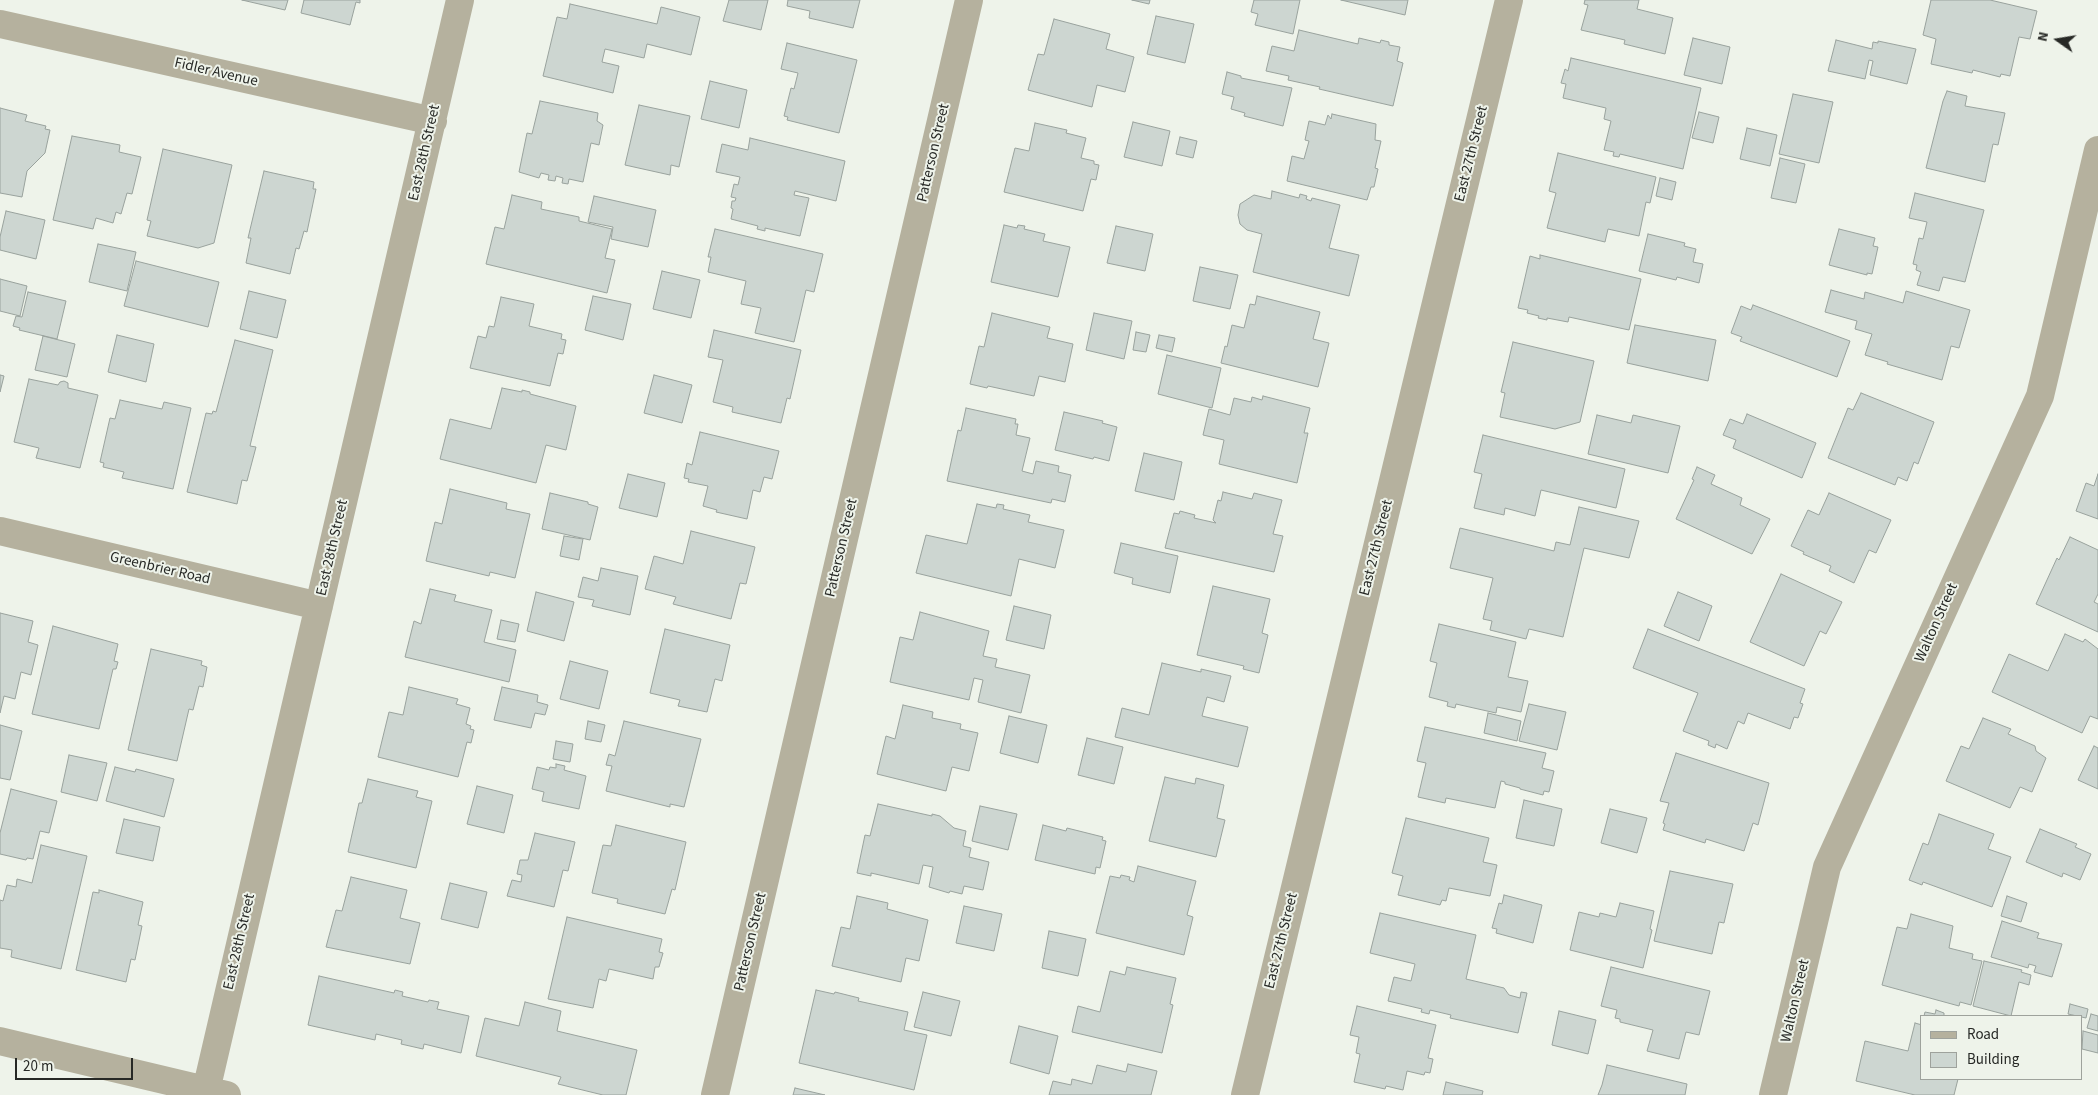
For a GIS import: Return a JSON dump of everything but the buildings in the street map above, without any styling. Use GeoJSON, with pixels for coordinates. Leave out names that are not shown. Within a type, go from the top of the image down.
{"type":"FeatureCollection","features":[{"type":"Feature","properties":{"kind":"street","name":"East 28th Street"},"geometry":{"type":"LineString","coordinates":[[212,1093],[320,606],[460,0]]}},
{"type":"Feature","properties":{"kind":"street","name":"Patterson Street"},"geometry":{"type":"LineString","coordinates":[[715,1095],[969,0]]}},
{"type":"Feature","properties":{"kind":"street","name":"East 27th Street"},"geometry":{"type":"LineString","coordinates":[[1245,1095],[1509,0]]}},
{"type":"Feature","properties":{"kind":"street","name":"Fidler Avenue"},"geometry":{"type":"LineString","coordinates":[[0,24],[433,121]]}},
{"type":"Feature","properties":{"kind":"street","name":"Walton Street"},"geometry":{"type":"LineString","coordinates":[[1773,1095],[1827,867],[2040,396],[2098,150]]}},
{"type":"Feature","properties":{"kind":"street","name":"Greenbrier Road"},"geometry":{"type":"LineString","coordinates":[[0,531],[320,606]]}},
{"type":"Feature","properties":{"kind":"street"},"geometry":{"type":"LineString","coordinates":[[0,1042],[212,1093]]}}]}
